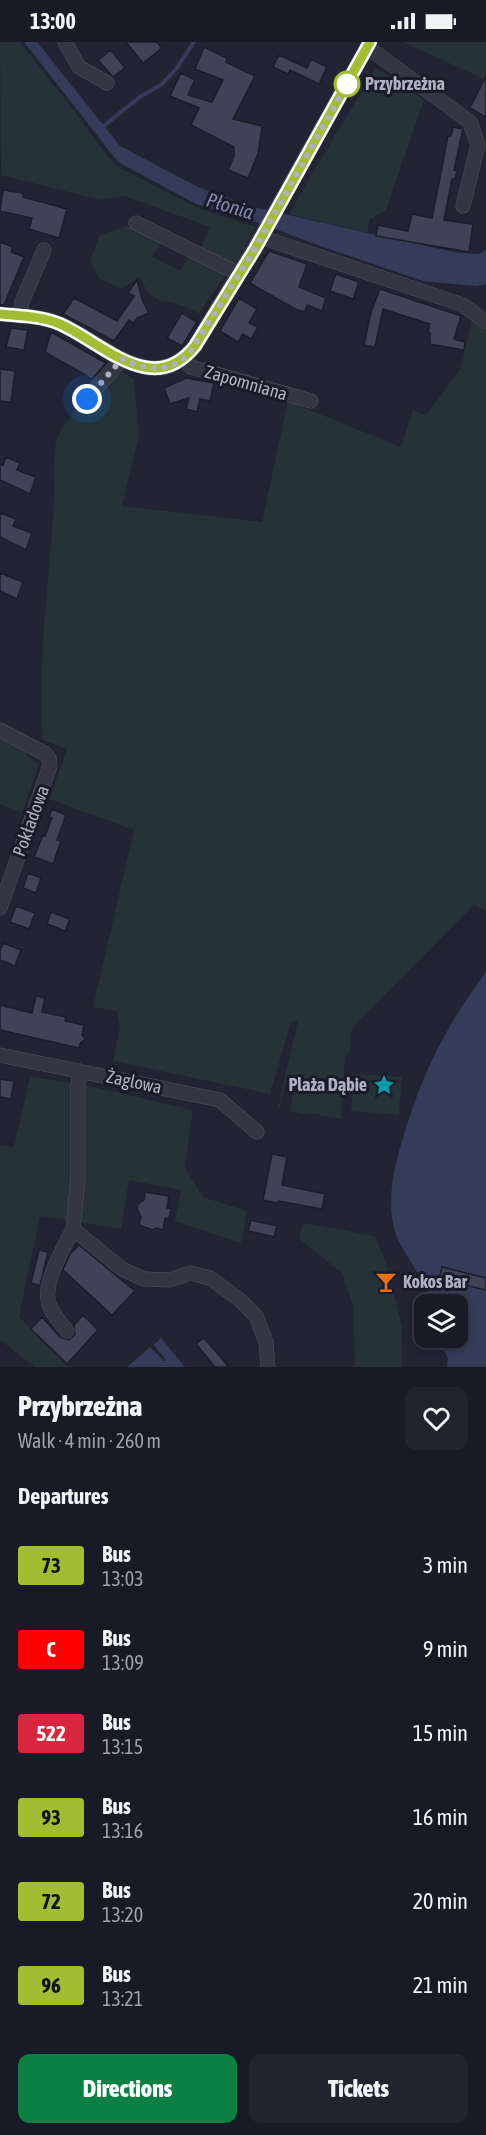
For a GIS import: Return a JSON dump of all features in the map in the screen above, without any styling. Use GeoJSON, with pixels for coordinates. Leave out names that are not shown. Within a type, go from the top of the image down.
{"type":"FeatureCollection","features":[{"type":"Feature","properties":{"kind":"street"},"geometry":{"type":"LineString","coordinates":[[65,42],[79,67],[107,83]]}},
{"type":"Feature","properties":{"kind":"street"},"geometry":{"type":"LineString","coordinates":[[0,314],[45,319],[60,324],[122,359],[145,368],[159,369],[172,366],[183,359],[195,346],[264,233],[368,45],[470,122],[482,146],[463,206]]}},
{"type":"Feature","properties":{"kind":"street"},"geometry":{"type":"LineString","coordinates":[[136,223],[239,274]]}},
{"type":"Feature","properties":{"kind":"street"},"geometry":{"type":"LineString","coordinates":[[264,233],[463,304],[485,321]]}},
{"type":"Feature","properties":{"kind":"street"},"geometry":{"type":"LineString","coordinates":[[19,316],[22,302],[44,250]]}},
{"type":"Feature","properties":{"kind":"street"},"geometry":{"type":"LineString","coordinates":[[82,404],[122,359]]}},
{"type":"Feature","properties":{"kind":"street","name":"Zapomniana"},"geometry":{"type":"LineString","coordinates":[[183,359],[191,367],[311,401]]}},
{"type":"Feature","properties":{"kind":"street","name":"Pokładowa"},"geometry":{"type":"LineString","coordinates":[[0,730],[46,755],[50,763],[50,771],[0,908]]}},
{"type":"Feature","properties":{"kind":"street","name":"Żaglowa"},"geometry":{"type":"LineString","coordinates":[[0,1055],[220,1100],[257,1132]]}},
{"type":"Feature","properties":{"kind":"street"},"geometry":{"type":"LineString","coordinates":[[67,1331],[49,1304],[47,1288],[73,1230],[78,1178],[80,1071]]}},
{"type":"Feature","properties":{"kind":"street"},"geometry":{"type":"LineString","coordinates":[[73,1230],[122,1269],[144,1279],[170,1280],[190,1273],[210,1278],[240,1299],[256,1316],[266,1342],[268,1367]]}},
{"type":"Feature","properties":{"kind":"shaded area"},"geometry":{"type":"Polygon","coordinates":[[[0,42],[20,42],[105,153],[120,168],[200,209],[256,227],[234,264],[201,247],[210,227],[124,196],[101,200],[1,175],[0,42]]]}},
{"type":"Feature","properties":{"kind":"shaded area"},"geometry":{"type":"Polygon","coordinates":[[[403,42],[486,42],[486,80],[403,42]]]}},
{"type":"Feature","properties":{"kind":"shaded area"},"geometry":{"type":"Polygon","coordinates":[[[376,68],[424,100],[386,210],[370,219],[367,233],[289,214],[321,159],[376,68]]]}},
{"type":"Feature","properties":{"kind":"shaded area"},"geometry":{"type":"Polygon","coordinates":[[[127,226],[162,242],[152,257],[181,271],[189,254],[228,272],[199,313],[174,303],[160,301],[149,294],[139,277],[122,289],[100,279],[90,261],[100,235],[127,226]]]}},
{"type":"Feature","properties":{"kind":"shaded area"},"geometry":{"type":"Polygon","coordinates":[[[472,319],[486,332],[486,911],[474,905],[352,1028],[349,1054],[345,1056],[341,1119],[290,1111],[294,1088],[290,1085],[285,1086],[280,1109],[278,1108],[298,1020],[291,1022],[270,1094],[113,1061],[120,1026],[117,1011],[93,1007],[134,830],[49,799],[67,749],[43,740],[43,649],[54,498],[54,456],[59,434],[79,408],[118,370],[134,379],[139,435],[122,506],[262,522],[288,401],[401,447],[413,410],[426,415],[460,370],[472,319]]]}},
{"type":"Feature","properties":{"kind":"shaded area"},"geometry":{"type":"Polygon","coordinates":[[[0,733],[28,748],[26,755],[37,763],[38,768],[22,813],[0,804],[0,733]]]}},
{"type":"Feature","properties":{"kind":"shaded area"},"geometry":{"type":"Polygon","coordinates":[[[354,1074],[402,1077],[399,1115],[351,1111],[354,1074]]]}},
{"type":"Feature","properties":{"kind":"shaded area"},"geometry":{"type":"Polygon","coordinates":[[[30,1076],[98,1088],[193,1110],[185,1168],[203,1197],[247,1211],[241,1243],[175,1221],[181,1190],[129,1180],[121,1229],[40,1216],[19,1317],[70,1367],[35,1367],[0,1340],[0,1145],[14,1147],[30,1076]]]}},
{"type":"Feature","properties":{"kind":"shaded area"},"geometry":{"type":"Polygon","coordinates":[[[303,1223],[375,1236],[386,1263],[402,1326],[402,1367],[355,1367],[353,1306],[342,1273],[299,1239],[303,1223]]]}},
{"type":"Feature","properties":{"kind":"water","name":"Płonia"},"geometry":{"type":"Polygon","coordinates":[[[24,42],[37,42],[120,146],[198,187],[250,206],[367,233],[459,253],[479,254],[486,250],[486,284],[476,286],[423,281],[256,222],[196,204],[118,162],[24,42]]]}},
{"type":"Feature","properties":{"kind":"water"},"geometry":{"type":"Polygon","coordinates":[[[486,972],[486,1367],[447,1367],[448,1358],[442,1348],[468,1348],[468,1294],[429,1294],[395,1232],[391,1196],[403,1138],[418,1093],[447,1031],[486,972]]]}},
{"type":"Feature","properties":{"kind":"water"},"geometry":{"type":"Polygon","coordinates":[[[161,1338],[185,1367],[127,1367],[150,1347],[164,1361],[166,1360],[154,1345],[161,1338]]]}},
{"type":"Feature","properties":{"kind":"building"},"geometry":{"type":"Polygon","coordinates":[[[126,42],[157,42],[162,48],[143,63],[126,42]]]}},
{"type":"Feature","properties":{"kind":"building"},"geometry":{"type":"Polygon","coordinates":[[[204,47],[227,58],[226,62],[255,76],[233,119],[262,126],[258,154],[248,178],[228,170],[234,156],[234,147],[191,125],[199,108],[170,96],[181,73],[195,80],[188,95],[212,102],[223,80],[195,69],[204,47]]]}},
{"type":"Feature","properties":{"kind":"building"},"geometry":{"type":"Polygon","coordinates":[[[111,50],[125,68],[113,77],[98,60],[111,50]]]}},
{"type":"Feature","properties":{"kind":"building"},"geometry":{"type":"Polygon","coordinates":[[[279,55],[307,68],[311,59],[327,67],[319,84],[290,70],[288,74],[273,67],[279,55]]]}},
{"type":"Feature","properties":{"kind":"building"},"geometry":{"type":"Polygon","coordinates":[[[486,76],[486,117],[470,108],[486,76]]]}},
{"type":"Feature","properties":{"kind":"building"},"geometry":{"type":"Polygon","coordinates":[[[453,127],[463,129],[454,170],[457,171],[455,179],[452,179],[444,220],[473,224],[469,252],[376,236],[378,225],[408,231],[412,214],[432,218],[448,136],[451,136],[453,127]]]}},
{"type":"Feature","properties":{"kind":"building"},"geometry":{"type":"Polygon","coordinates":[[[3,190],[23,193],[23,197],[67,209],[59,238],[29,229],[32,218],[0,211],[3,190]]]}},
{"type":"Feature","properties":{"kind":"building"},"geometry":{"type":"Polygon","coordinates":[[[0,242],[13,247],[11,252],[24,257],[4,305],[0,305],[0,242]]]}},
{"type":"Feature","properties":{"kind":"building"},"geometry":{"type":"Polygon","coordinates":[[[269,251],[307,264],[299,287],[326,298],[322,311],[307,305],[305,312],[295,309],[250,283],[269,251]]]}},
{"type":"Feature","properties":{"kind":"building"},"geometry":{"type":"Polygon","coordinates":[[[336,274],[359,282],[353,299],[330,291],[336,274]]]}},
{"type":"Feature","properties":{"kind":"building"},"geometry":{"type":"Polygon","coordinates":[[[137,280],[143,302],[149,313],[137,318],[133,323],[129,320],[114,341],[63,314],[74,298],[117,321],[134,296],[128,293],[137,280]]]}},
{"type":"Feature","properties":{"kind":"building"},"geometry":{"type":"Polygon","coordinates":[[[380,289],[461,316],[454,339],[465,342],[464,350],[430,344],[430,333],[428,333],[430,324],[383,309],[375,347],[364,345],[371,312],[380,289]]]}},
{"type":"Feature","properties":{"kind":"building"},"geometry":{"type":"Polygon","coordinates":[[[239,298],[257,309],[249,323],[258,327],[251,339],[243,334],[238,342],[220,331],[239,298]]]}},
{"type":"Feature","properties":{"kind":"building"},"geometry":{"type":"Polygon","coordinates":[[[182,313],[197,322],[182,346],[167,338],[182,313]]]}},
{"type":"Feature","properties":{"kind":"building"},"geometry":{"type":"Polygon","coordinates":[[[11,328],[28,330],[24,350],[6,347],[11,328]]]}},
{"type":"Feature","properties":{"kind":"building"},"geometry":{"type":"Polygon","coordinates":[[[51,332],[106,363],[92,379],[45,352],[51,332]]]}},
{"type":"Feature","properties":{"kind":"building"},"geometry":{"type":"Polygon","coordinates":[[[0,369],[15,371],[11,402],[0,401],[0,369]]]}},
{"type":"Feature","properties":{"kind":"building"},"geometry":{"type":"Polygon","coordinates":[[[186,378],[214,383],[210,401],[200,399],[197,412],[186,409],[189,398],[170,404],[164,388],[186,378]]]}},
{"type":"Feature","properties":{"kind":"building"},"geometry":{"type":"Polygon","coordinates":[[[6,457],[20,463],[17,470],[36,477],[30,494],[0,480],[0,464],[3,465],[6,457]]]}},
{"type":"Feature","properties":{"kind":"building"},"geometry":{"type":"Polygon","coordinates":[[[0,513],[16,519],[13,526],[32,533],[26,550],[0,537],[0,513]]]}},
{"type":"Feature","properties":{"kind":"building"},"geometry":{"type":"Polygon","coordinates":[[[0,573],[23,582],[17,599],[0,591],[0,573]]]}},
{"type":"Feature","properties":{"kind":"building"},"geometry":{"type":"Polygon","coordinates":[[[52,809],[66,815],[57,840],[61,841],[53,864],[34,857],[52,818],[49,817],[52,809]]]}},
{"type":"Feature","properties":{"kind":"building"},"geometry":{"type":"Polygon","coordinates":[[[28,873],[41,878],[36,893],[23,888],[28,873]]]}},
{"type":"Feature","properties":{"kind":"building"},"geometry":{"type":"Polygon","coordinates":[[[16,906],[35,913],[29,929],[10,922],[16,906]]]}},
{"type":"Feature","properties":{"kind":"building"},"geometry":{"type":"Polygon","coordinates":[[[51,912],[70,919],[65,931],[47,924],[51,912]]]}},
{"type":"Feature","properties":{"kind":"building"},"geometry":{"type":"Polygon","coordinates":[[[3,943],[21,950],[15,966],[0,960],[3,943]]]}},
{"type":"Feature","properties":{"kind":"building"},"geometry":{"type":"Polygon","coordinates":[[[36,996],[45,998],[42,1012],[66,1017],[65,1021],[84,1025],[82,1035],[86,1039],[81,1042],[79,1048],[0,1030],[0,1005],[32,1013],[36,996]]]}},
{"type":"Feature","properties":{"kind":"building"},"geometry":{"type":"Polygon","coordinates":[[[0,1079],[14,1081],[11,1099],[0,1097],[0,1079]]]}},
{"type":"Feature","properties":{"kind":"building"},"geometry":{"type":"Polygon","coordinates":[[[272,1154],[287,1157],[282,1185],[325,1194],[322,1209],[263,1200],[272,1154]]]}},
{"type":"Feature","properties":{"kind":"building"},"geometry":{"type":"Polygon","coordinates":[[[145,1192],[169,1196],[167,1208],[171,1208],[169,1219],[165,1218],[163,1230],[156,1228],[153,1230],[139,1225],[141,1217],[137,1208],[138,1204],[144,1200],[145,1192]]]}},
{"type":"Feature","properties":{"kind":"building"},"geometry":{"type":"Polygon","coordinates":[[[251,1220],[277,1226],[274,1237],[248,1231],[251,1220]]]}},
{"type":"Feature","properties":{"kind":"building"},"geometry":{"type":"Polygon","coordinates":[[[79,1245],[135,1291],[112,1315],[63,1270],[70,1254],[79,1245]]]}},
{"type":"Feature","properties":{"kind":"building"},"geometry":{"type":"Polygon","coordinates":[[[39,1250],[48,1252],[40,1286],[31,1283],[39,1250]]]}},
{"type":"Feature","properties":{"kind":"building"},"geometry":{"type":"Polygon","coordinates":[[[442,1267],[486,1278],[486,1290],[439,1279],[442,1267]]]}},
{"type":"Feature","properties":{"kind":"building"},"geometry":{"type":"Polygon","coordinates":[[[83,1315],[98,1330],[67,1364],[31,1329],[42,1317],[60,1337],[69,1340],[75,1334],[74,1325],[83,1315]]]}},
{"type":"Feature","properties":{"kind":"building"},"geometry":{"type":"Polygon","coordinates":[[[204,1338],[229,1367],[215,1367],[196,1344],[204,1338]]]}},
{"type":"Feature","properties":{"kind":"waterway"},"geometry":{"type":"LineString","coordinates":[[101,128],[141,96],[161,85],[177,68],[194,42]]}},
{"type":"Feature","properties":{"kind":"bus line","name":"73"},"geometry":{"type":"LineString","coordinates":[[0,314],[53,321],[122,359],[145,368],[165,368],[183,359],[195,346],[255,249],[370,42]]}},
{"type":"Feature","properties":{"kind":"place","name":"Przybrzeżna"},"geometry":{"type":"Point","coordinates":[347,84]}},
{"type":"Feature","properties":{"kind":"place","name":"Plaża Dąbie"},"geometry":{"type":"Point","coordinates":[384,1085]}},
{"type":"Feature","properties":{"kind":"place","name":"Kokos Bar"},"geometry":{"type":"Point","coordinates":[386,1282]}},
{"type":"Feature","properties":{"kind":"route"},"geometry":{"type":"LineString","coordinates":[[87,399],[122,359],[145,368],[159,369],[172,366],[189,354],[255,249],[347,84]]}}]}
